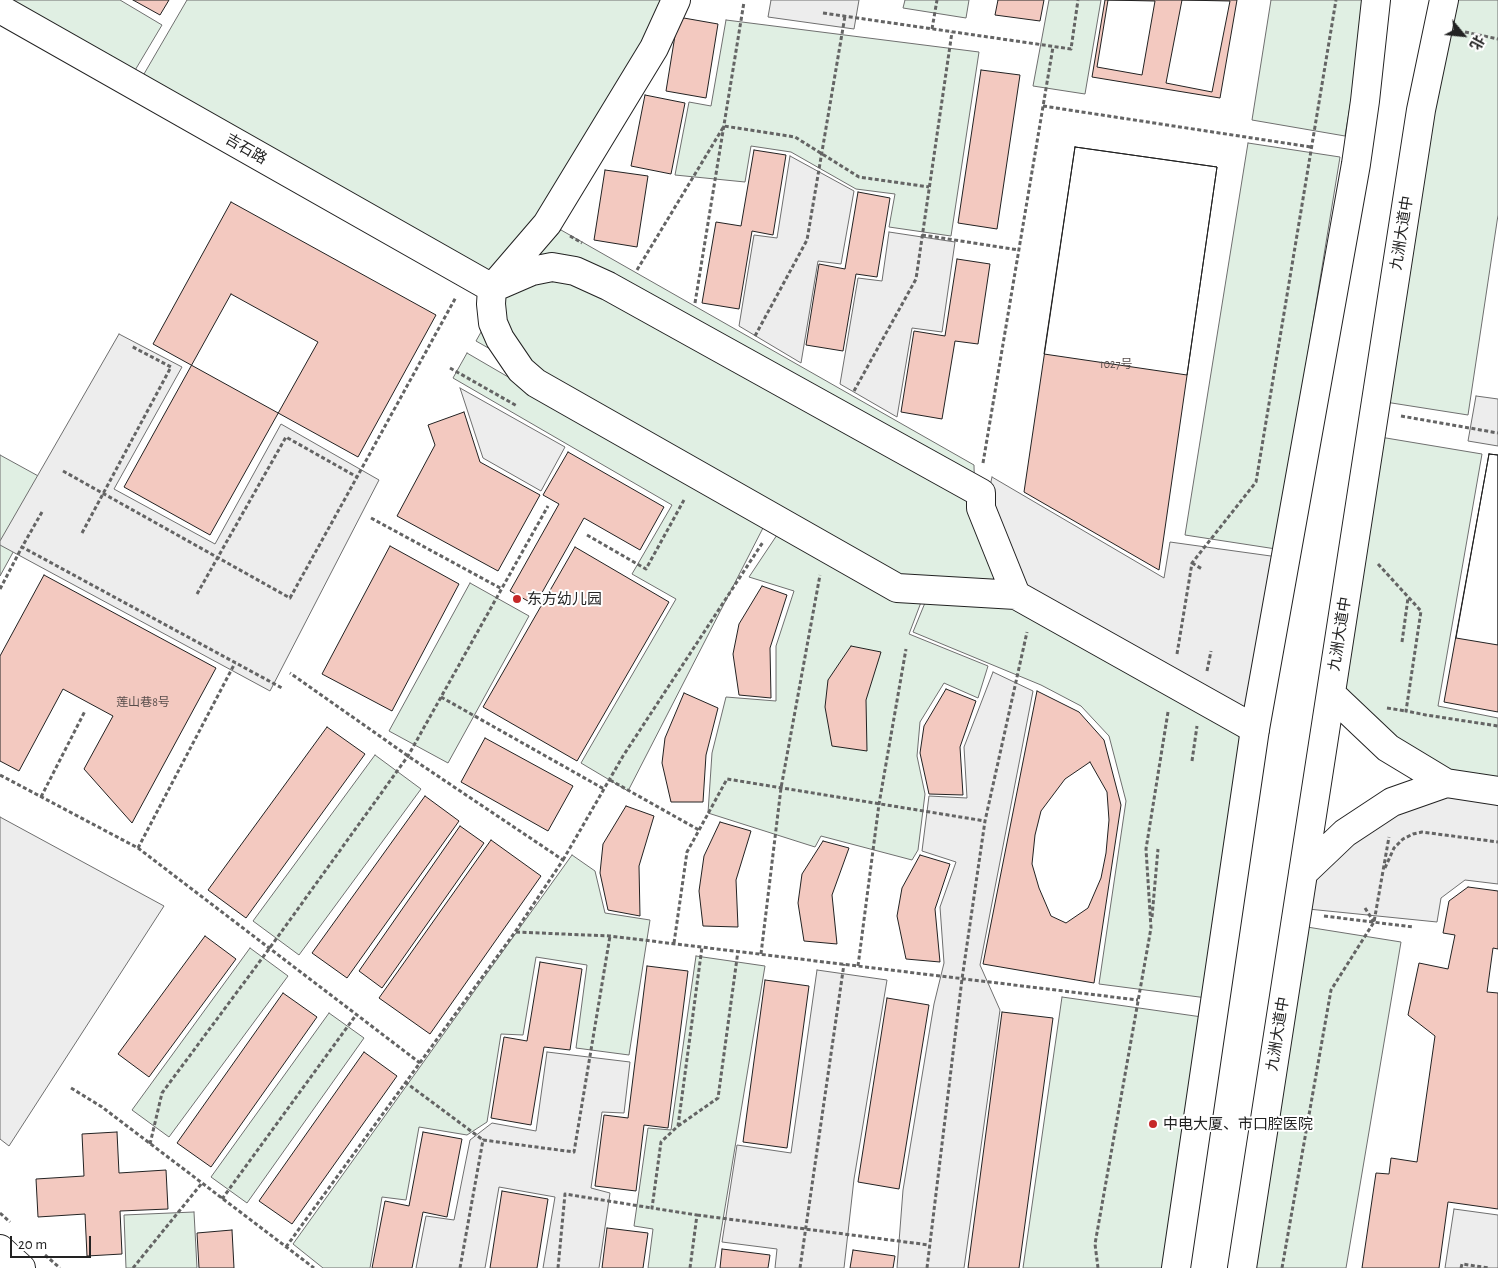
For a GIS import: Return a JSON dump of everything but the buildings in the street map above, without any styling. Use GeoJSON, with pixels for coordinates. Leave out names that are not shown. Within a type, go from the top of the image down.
{"type":"FeatureCollection","features":[{"type":"Feature","properties":{"kind":"main road"},"geometry":{"type":"LineString","coordinates":[[676,0],[654,48],[547,224],[492,288],[493,323],[500,340],[521,370],[536,384],[897,588],[1025,600],[1255,728]]}},
{"type":"Feature","properties":{"kind":"main road"},"geometry":{"type":"LineString","coordinates":[[1176,1268],[1255,728],[1356,164],[1376,0]]}},
{"type":"Feature","properties":{"kind":"main road","name":"九洲大道中"},"geometry":{"type":"LineString","coordinates":[[1242,1268],[1421,110],[1444,0]]}},
{"type":"Feature","properties":{"kind":"main road","name":"吉石路"},"geometry":{"type":"LineString","coordinates":[[0,9],[492,288]]}},
{"type":"Feature","properties":{"kind":"main road"},"geometry":{"type":"LineString","coordinates":[[492,288],[532,271],[552,267],[575,271],[608,286],[981,493],[980,508],[1025,600]]}},
{"type":"Feature","properties":{"kind":"main road"},"geometry":{"type":"LineString","coordinates":[[1331,694],[1388,748],[1446,783],[1498,791]]}},
{"type":"Feature","properties":{"kind":"main road"},"geometry":{"type":"LineString","coordinates":[[1303,873],[1345,833],[1392,802],[1446,783]]}},
{"type":"Feature","properties":{"kind":"main road"},"geometry":{"type":"LineString","coordinates":[[0,1249],[21,1268]]}},
{"type":"Feature","properties":{"kind":"path"},"geometry":{"type":"LineString","coordinates":[[932,29],[937,0]]}},
{"type":"Feature","properties":{"kind":"path"},"geometry":{"type":"LineString","coordinates":[[823,13],[1071,49],[1078,0]]}},
{"type":"Feature","properties":{"kind":"path"},"geometry":{"type":"LineString","coordinates":[[1151,928],[1146,849],[1192,563],[1256,482],[1336,0]]}},
{"type":"Feature","properties":{"kind":"path"},"geometry":{"type":"LineString","coordinates":[[695,306],[744,2]]}},
{"type":"Feature","properties":{"kind":"path"},"geometry":{"type":"LineString","coordinates":[[754,338],[807,240],[845,16]]}},
{"type":"Feature","properties":{"kind":"path"},"geometry":{"type":"LineString","coordinates":[[1462,31],[1498,39]]}},
{"type":"Feature","properties":{"kind":"path"},"geometry":{"type":"LineString","coordinates":[[853,393],[916,279],[952,32]]}},
{"type":"Feature","properties":{"kind":"path"},"geometry":{"type":"LineString","coordinates":[[981,493],[982,465],[1053,47]]}},
{"type":"Feature","properties":{"kind":"path"},"geometry":{"type":"LineString","coordinates":[[1043,106],[1311,147]]}},
{"type":"Feature","properties":{"kind":"path"},"geometry":{"type":"LineString","coordinates":[[724,126],[795,137],[859,177],[929,187]]}},
{"type":"Feature","properties":{"kind":"path"},"geometry":{"type":"LineString","coordinates":[[636,272],[724,126]]}},
{"type":"Feature","properties":{"kind":"path"},"geometry":{"type":"LineString","coordinates":[[922,235],[1019,250]]}},
{"type":"Feature","properties":{"kind":"path"},"geometry":{"type":"LineString","coordinates":[[63,470],[290,598],[468,275]]}},
{"type":"Feature","properties":{"kind":"path"},"geometry":{"type":"LineString","coordinates":[[82,533],[171,367],[131,346]]}},
{"type":"Feature","properties":{"kind":"path"},"geometry":{"type":"LineString","coordinates":[[1399,425],[1401,416],[1498,434]]}},
{"type":"Feature","properties":{"kind":"path"},"geometry":{"type":"LineString","coordinates":[[198,594],[286,437],[357,477]]}},
{"type":"Feature","properties":{"kind":"path"},"geometry":{"type":"LineString","coordinates":[[587,535],[646,569],[684,500]]}},
{"type":"Feature","properties":{"kind":"path"},"geometry":{"type":"LineString","coordinates":[[150,1144],[162,1093],[269,949],[408,756],[548,506]]}},
{"type":"Feature","properties":{"kind":"path"},"geometry":{"type":"LineString","coordinates":[[0,588],[42,512]]}},
{"type":"Feature","properties":{"kind":"path"},"geometry":{"type":"LineString","coordinates":[[371,518],[502,589]]}},
{"type":"Feature","properties":{"kind":"path"},"geometry":{"type":"LineString","coordinates":[[286,1247],[515,932],[563,860],[628,748],[777,521]]}},
{"type":"Feature","properties":{"kind":"path"},"geometry":{"type":"LineString","coordinates":[[22,547],[282,688]]}},
{"type":"Feature","properties":{"kind":"path"},"geometry":{"type":"LineString","coordinates":[[761,954],[782,788],[825,548]]}},
{"type":"Feature","properties":{"kind":"path"},"geometry":{"type":"LineString","coordinates":[[1376,562],[1421,611],[1406,711]]}},
{"type":"Feature","properties":{"kind":"path"},"geometry":{"type":"LineString","coordinates":[[1192,563],[1202,569]]}},
{"type":"Feature","properties":{"kind":"path"},"geometry":{"type":"LineString","coordinates":[[1402,642],[1408,597]]}},
{"type":"Feature","properties":{"kind":"path"},"geometry":{"type":"LineString","coordinates":[[926,1268],[962,979],[985,821],[1025,600]]}},
{"type":"Feature","properties":{"kind":"path"},"geometry":{"type":"LineString","coordinates":[[858,966],[880,804],[906,649]]}},
{"type":"Feature","properties":{"kind":"path"},"geometry":{"type":"LineString","coordinates":[[138,848],[235,663]]}},
{"type":"Feature","properties":{"kind":"path"},"geometry":{"type":"LineString","coordinates":[[290,673],[408,756],[563,860]]}},
{"type":"Feature","properties":{"kind":"path"},"geometry":{"type":"LineString","coordinates":[[441,697],[604,789]]}},
{"type":"Feature","properties":{"kind":"path"},"geometry":{"type":"LineString","coordinates":[[1383,707],[1498,726]]}},
{"type":"Feature","properties":{"kind":"path"},"geometry":{"type":"LineString","coordinates":[[41,797],[85,711]]}},
{"type":"Feature","properties":{"kind":"path"},"geometry":{"type":"LineString","coordinates":[[1192,761],[1198,719]]}},
{"type":"Feature","properties":{"kind":"path"},"geometry":{"type":"LineString","coordinates":[[0,775],[138,848],[420,1063]]}},
{"type":"Feature","properties":{"kind":"path"},"geometry":{"type":"LineString","coordinates":[[674,943],[687,852],[727,779],[985,821]]}},
{"type":"Feature","properties":{"kind":"path"},"geometry":{"type":"LineString","coordinates":[[610,780],[699,830]]}},
{"type":"Feature","properties":{"kind":"path"},"geometry":{"type":"LineString","coordinates":[[1282,1268],[1331,990],[1374,922],[1390,832]]}},
{"type":"Feature","properties":{"kind":"path"},"geometry":{"type":"LineString","coordinates":[[1382,875],[1394,848],[1413,834],[1422,832],[1498,842]]}},
{"type":"Feature","properties":{"kind":"path"},"geometry":{"type":"LineString","coordinates":[[1098,1268],[1095,1244],[1151,928],[1158,849]]}},
{"type":"Feature","properties":{"kind":"path"},"geometry":{"type":"LineString","coordinates":[[1365,908],[1374,922]]}},
{"type":"Feature","properties":{"kind":"path"},"geometry":{"type":"LineString","coordinates":[[1297,912],[1413,927]]}},
{"type":"Feature","properties":{"kind":"path"},"geometry":{"type":"LineString","coordinates":[[515,932],[610,936],[1138,1000]]}},
{"type":"Feature","properties":{"kind":"path"},"geometry":{"type":"LineString","coordinates":[[405,1082],[483,1140],[574,1152],[610,936]]}},
{"type":"Feature","properties":{"kind":"path"},"geometry":{"type":"LineString","coordinates":[[678,1126],[702,947]]}},
{"type":"Feature","properties":{"kind":"path"},"geometry":{"type":"LineString","coordinates":[[652,1208],[662,1142],[678,1126],[718,1098],[738,951]]}},
{"type":"Feature","properties":{"kind":"path"},"geometry":{"type":"LineString","coordinates":[[800,1268],[844,964]]}},
{"type":"Feature","properties":{"kind":"path"},"geometry":{"type":"LineString","coordinates":[[222,1198],[356,1015]]}},
{"type":"Feature","properties":{"kind":"path"},"geometry":{"type":"LineString","coordinates":[[71,1088],[102,1107],[314,1268]]}},
{"type":"Feature","properties":{"kind":"path"},"geometry":{"type":"LineString","coordinates":[[460,1268],[483,1140]]}},
{"type":"Feature","properties":{"kind":"path"},"geometry":{"type":"LineString","coordinates":[[133,1268],[202,1183]]}},
{"type":"Feature","properties":{"kind":"path"},"geometry":{"type":"LineString","coordinates":[[558,1268],[565,1194],[697,1215],[929,1245]]}},
{"type":"Feature","properties":{"kind":"path"},"geometry":{"type":"LineString","coordinates":[[690,1268],[697,1215]]}},
{"type":"Feature","properties":{"kind":"path"},"geometry":{"type":"LineString","coordinates":[[1462,1268],[1462,1264],[1490,1268]]}},
{"type":"Feature","properties":{"kind":"green space"},"geometry":{"type":"Polygon","coordinates":[[[0,0],[120,0],[162,25],[131,77],[0,0]]]}},
{"type":"Feature","properties":{"kind":"green space"},"geometry":{"type":"Polygon","coordinates":[[[187,0],[676,0],[492,288],[137,86],[187,0]]]}},
{"type":"Feature","properties":{"kind":"green space"},"geometry":{"type":"Polygon","coordinates":[[[905,0],[969,0],[966,18],[903,8],[905,0]]]}},
{"type":"Feature","properties":{"kind":"green space"},"geometry":{"type":"Polygon","coordinates":[[[1049,0],[1101,0],[1085,94],[1033,86],[1049,0]]]}},
{"type":"Feature","properties":{"kind":"green space"},"geometry":{"type":"Polygon","coordinates":[[[1271,0],[1368,0],[1345,136],[1252,120],[1271,0]]]}},
{"type":"Feature","properties":{"kind":"green space"},"geometry":{"type":"Polygon","coordinates":[[[1439,0],[1498,0],[1498,215],[1468,415],[1379,401],[1439,0]]]}},
{"type":"Feature","properties":{"kind":"green space"},"geometry":{"type":"Polygon","coordinates":[[[726,20],[979,52],[951,236],[889,227],[895,194],[856,189],[791,152],[751,146],[745,182],[675,175],[689,102],[711,106],[726,20]]]}},
{"type":"Feature","properties":{"kind":"green space"},"geometry":{"type":"Polygon","coordinates":[[[1248,143],[1340,157],[1276,549],[1185,535],[1248,143]]]}},
{"type":"Feature","properties":{"kind":"green space"},"geometry":{"type":"Polygon","coordinates":[[[561,230],[974,465],[975,509],[1003,586],[898,580],[476,341],[503,293],[561,230]]]}},
{"type":"Feature","properties":{"kind":"green space"},"geometry":{"type":"Polygon","coordinates":[[[467,353],[764,526],[628,791],[581,763],[676,599],[632,574],[672,505],[453,378],[467,353]]]}},
{"type":"Feature","properties":{"kind":"green space"},"geometry":{"type":"Polygon","coordinates":[[[1380,437],[1482,454],[1438,706],[1498,718],[1498,783],[1449,776],[1393,740],[1338,686],[1380,437]]]}},
{"type":"Feature","properties":{"kind":"green space"},"geometry":{"type":"Polygon","coordinates":[[[0,455],[51,483],[0,576],[0,455]]]}},
{"type":"Feature","properties":{"kind":"green space"},"geometry":{"type":"Polygon","coordinates":[[[781,529],[923,597],[909,634],[988,666],[978,698],[944,683],[920,722],[917,756],[925,794],[918,850],[912,860],[821,836],[815,847],[708,813],[712,753],[726,697],[776,701],[776,646],[794,591],[749,577],[781,529]]]}},
{"type":"Feature","properties":{"kind":"green space"},"geometry":{"type":"Polygon","coordinates":[[[470,583],[529,616],[448,763],[389,731],[470,583]]]}},
{"type":"Feature","properties":{"kind":"green space"},"geometry":{"type":"Polygon","coordinates":[[[927,598],[1013,601],[1245,735],[1207,998],[1099,984],[1126,801],[1109,736],[1081,706],[1041,685],[913,632],[927,598]]]}},
{"type":"Feature","properties":{"kind":"green space"},"geometry":{"type":"Polygon","coordinates":[[[375,755],[421,789],[299,955],[253,921],[375,755]]]}},
{"type":"Feature","properties":{"kind":"green space"},"geometry":{"type":"Polygon","coordinates":[[[572,855],[595,871],[605,913],[650,920],[629,1055],[576,1048],[587,965],[536,957],[523,1035],[501,1034],[487,1122],[467,1135],[419,1127],[406,1200],[382,1197],[370,1268],[323,1268],[293,1244],[572,855]]]}},
{"type":"Feature","properties":{"kind":"green space"},"geometry":{"type":"Polygon","coordinates":[[[1307,927],[1401,942],[1346,1268],[1249,1268],[1307,927]]]}},
{"type":"Feature","properties":{"kind":"green space"},"geometry":{"type":"Polygon","coordinates":[[[250,948],[288,976],[169,1137],[132,1110],[250,948]]]}},
{"type":"Feature","properties":{"kind":"green space"},"geometry":{"type":"Polygon","coordinates":[[[696,956],[765,966],[715,1268],[648,1268],[653,1229],[634,1226],[648,1128],[671,1130],[696,956]]]}},
{"type":"Feature","properties":{"kind":"green space"},"geometry":{"type":"Polygon","coordinates":[[[1062,997],[1202,1017],[1166,1268],[1023,1268],[1062,997]]]}},
{"type":"Feature","properties":{"kind":"green space"},"geometry":{"type":"Polygon","coordinates":[[[329,1013],[364,1038],[247,1203],[211,1177],[329,1013]]]}},
{"type":"Feature","properties":{"kind":"green space"},"geometry":{"type":"Polygon","coordinates":[[[194,1212],[197,1268],[126,1268],[124,1215],[194,1212]]]}},
{"type":"Feature","properties":{"kind":"shaded area"},"geometry":{"type":"Polygon","coordinates":[[[771,0],[859,0],[854,29],[768,17],[771,0]]]}},
{"type":"Feature","properties":{"kind":"shaded area"},"geometry":{"type":"Polygon","coordinates":[[[790,156],[854,191],[841,264],[818,261],[801,363],[739,326],[754,235],[777,238],[790,156]]]}},
{"type":"Feature","properties":{"kind":"shaded area"},"geometry":{"type":"Polygon","coordinates":[[[889,232],[955,242],[942,332],[912,328],[897,417],[840,384],[858,278],[882,281],[889,232]]]}},
{"type":"Feature","properties":{"kind":"shaded area"},"geometry":{"type":"Polygon","coordinates":[[[119,334],[182,367],[114,489],[215,544],[281,424],[379,480],[270,691],[0,545],[0,541],[119,334]]]}},
{"type":"Feature","properties":{"kind":"shaded area"},"geometry":{"type":"Polygon","coordinates":[[[460,388],[565,447],[541,491],[483,458],[460,388]]]}},
{"type":"Feature","properties":{"kind":"shaded area"},"geometry":{"type":"Polygon","coordinates":[[[1476,396],[1498,399],[1498,446],[1468,441],[1476,396]]]}},
{"type":"Feature","properties":{"kind":"shaded area"},"geometry":{"type":"Polygon","coordinates":[[[992,477],[1164,578],[1170,542],[1278,557],[1251,719],[1021,591],[986,505],[992,477]]]}},
{"type":"Feature","properties":{"kind":"shaded area"},"geometry":{"type":"Polygon","coordinates":[[[993,672],[1033,691],[980,965],[1000,1010],[964,1268],[897,1268],[903,1190],[934,1004],[944,963],[940,907],[956,862],[922,851],[929,796],[967,798],[964,747],[993,672]]]}},
{"type":"Feature","properties":{"kind":"shaded area"},"geometry":{"type":"Polygon","coordinates":[[[1437,795],[1498,803],[1498,884],[1465,880],[1441,898],[1437,922],[1308,909],[1312,878],[1368,826],[1437,795]]]}},
{"type":"Feature","properties":{"kind":"shaded area"},"geometry":{"type":"Polygon","coordinates":[[[0,817],[164,906],[9,1146],[0,1139],[0,817]]]}},
{"type":"Feature","properties":{"kind":"shaded area"},"geometry":{"type":"Polygon","coordinates":[[[817,970],[887,980],[854,1179],[844,1268],[775,1268],[777,1249],[722,1242],[737,1145],[791,1153],[817,970]]]}},
{"type":"Feature","properties":{"kind":"shaded area"},"geometry":{"type":"Polygon","coordinates":[[[547,1052],[630,1062],[624,1113],[602,1112],[591,1188],[610,1193],[599,1268],[543,1268],[555,1197],[499,1187],[485,1268],[416,1268],[426,1216],[454,1220],[470,1140],[492,1123],[536,1131],[547,1052]]]}},
{"type":"Feature","properties":{"kind":"shaded area"},"geometry":{"type":"Polygon","coordinates":[[[1454,1209],[1498,1215],[1498,1268],[1445,1268],[1454,1209]]]}},
{"type":"Feature","properties":{"kind":"place","name":"东方幼儿园"},"geometry":{"type":"Point","coordinates":[517,599]}},
{"type":"Feature","properties":{"kind":"place","name":"中电大厦、市口腔医院"},"geometry":{"type":"Point","coordinates":[1153,1124]}}]}
